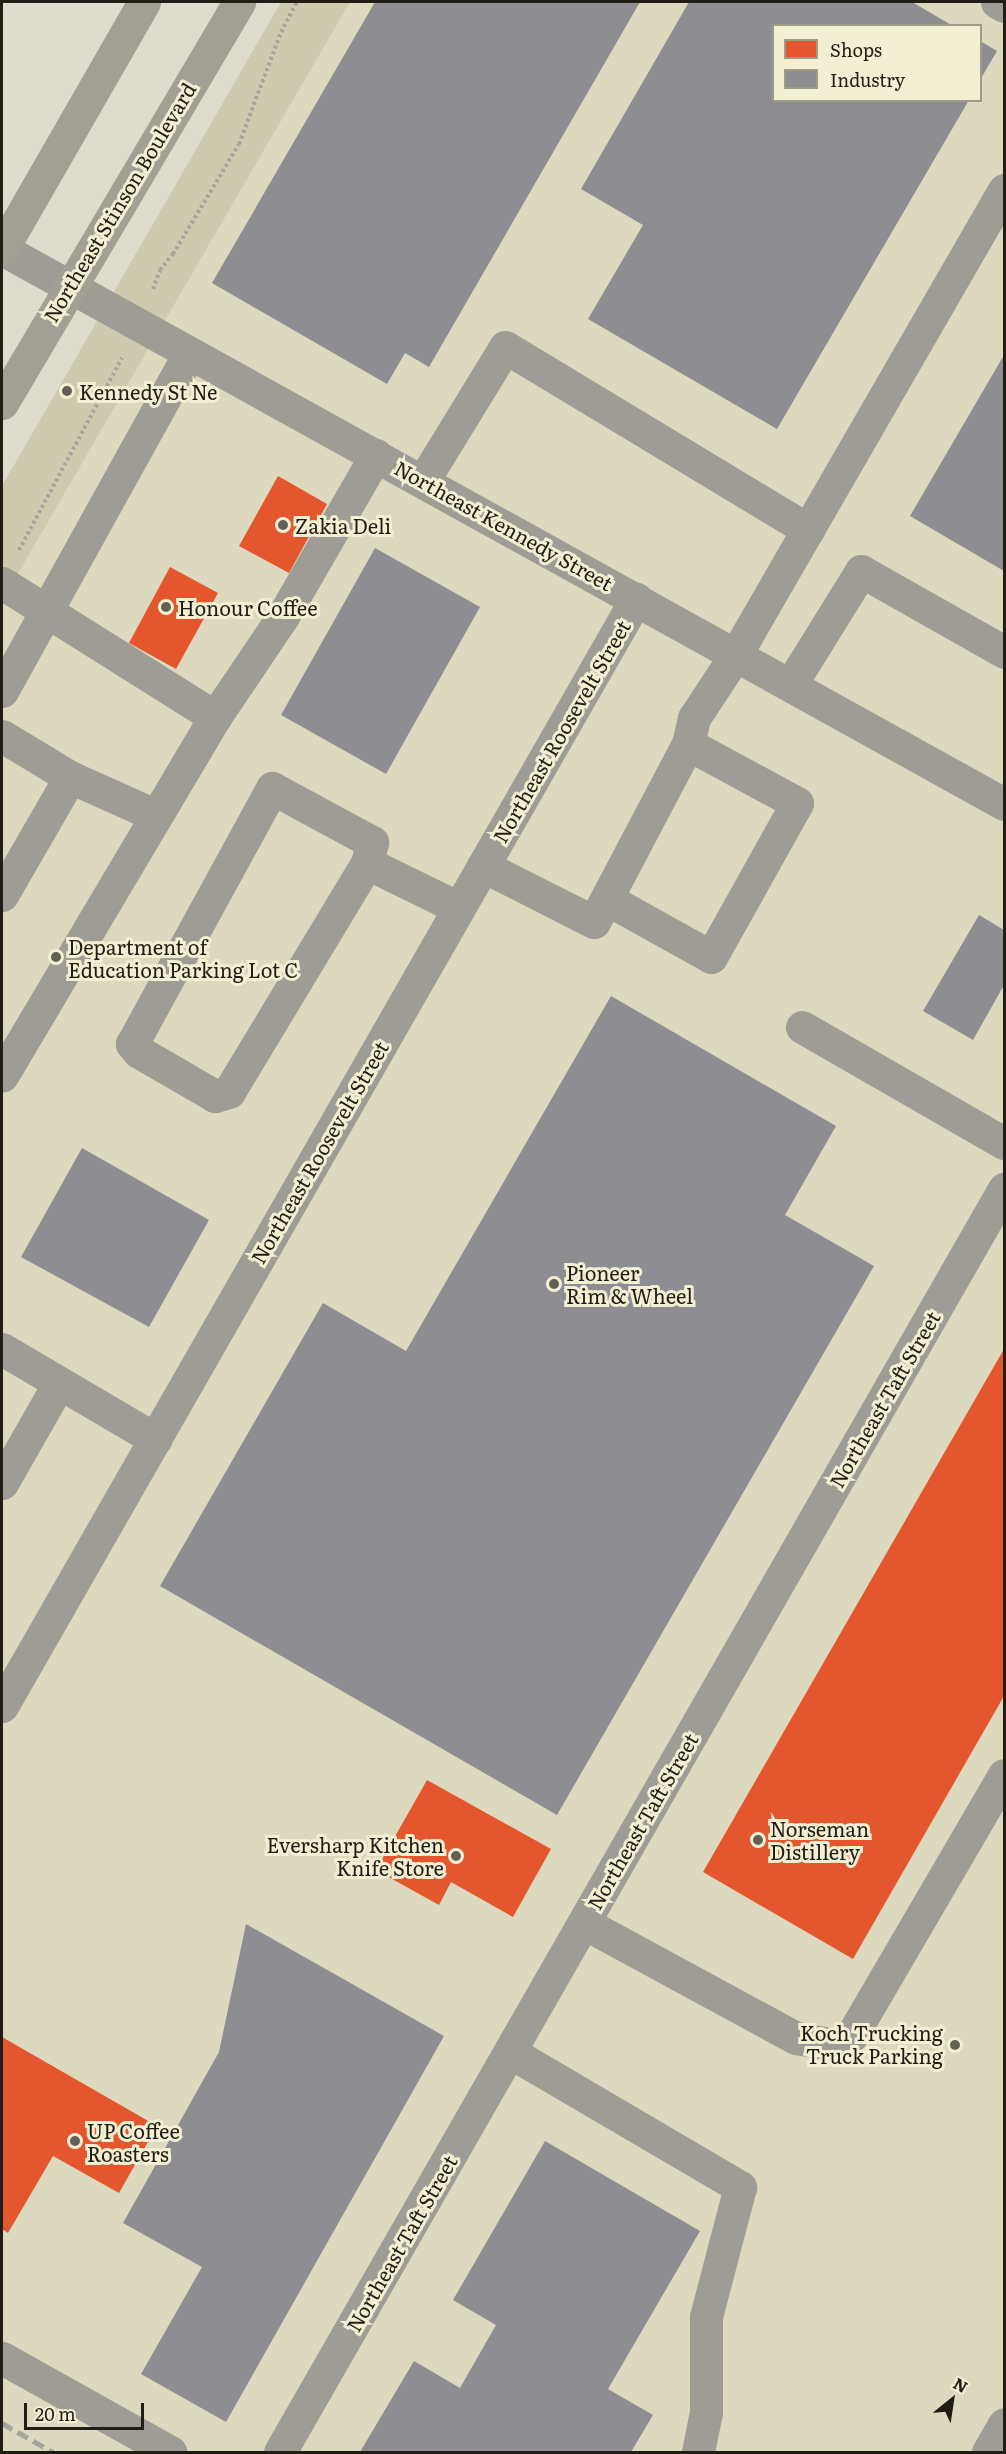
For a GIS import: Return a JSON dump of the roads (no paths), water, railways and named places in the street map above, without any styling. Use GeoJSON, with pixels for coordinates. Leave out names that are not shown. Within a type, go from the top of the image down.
{"type":"FeatureCollection","features":[{"type":"Feature","properties":{"kind":"main road"},"geometry":{"type":"LineString","coordinates":[[2,249],[144,2]]}},
{"type":"Feature","properties":{"kind":"main road","name":"Northeast Stinson Boulevard"},"geometry":{"type":"LineString","coordinates":[[2,403],[68,286],[238,2]]}},
{"type":"Feature","properties":{"kind":"street"},"geometry":{"type":"LineString","coordinates":[[997,2],[1005,6]]}},
{"type":"Feature","properties":{"kind":"street"},"geometry":{"type":"LineString","coordinates":[[483,866],[594,922],[688,744],[694,718],[736,654],[1005,190]]}},
{"type":"Feature","properties":{"kind":"street","name":"Northeast Kennedy Street"},"geometry":{"type":"LineString","coordinates":[[2,249],[1005,804]]}},
{"type":"Feature","properties":{"kind":"street"},"geometry":{"type":"LineString","coordinates":[[423,481],[505,347],[808,530]]}},
{"type":"Feature","properties":{"kind":"street"},"geometry":{"type":"LineString","coordinates":[[2,691],[189,353]]}},
{"type":"Feature","properties":{"kind":"street"},"geometry":{"type":"LineString","coordinates":[[2,1076],[155,815],[215,717],[283,616],[376,455]]}},
{"type":"Feature","properties":{"kind":"street"},"geometry":{"type":"LineString","coordinates":[[791,684],[861,571],[1005,652]]}},
{"type":"Feature","properties":{"kind":"street"},"geometry":{"type":"LineString","coordinates":[[2,583],[215,717]]}},
{"type":"Feature","properties":{"kind":"street","name":"Northeast Roosevelt Street"},"geometry":{"type":"LineString","coordinates":[[2,1706],[636,599]]}},
{"type":"Feature","properties":{"kind":"street"},"geometry":{"type":"LineString","coordinates":[[2,736],[70,777],[155,815]]}},
{"type":"Feature","properties":{"kind":"street"},"geometry":{"type":"LineString","coordinates":[[607,899],[711,957],[797,803],[688,744]]}},
{"type":"Feature","properties":{"kind":"street"},"geometry":{"type":"LineString","coordinates":[[2,895],[70,777]]}},
{"type":"Feature","properties":{"kind":"street"},"geometry":{"type":"LineString","coordinates":[[272,788],[372,842],[367,863],[229,1092],[214,1096],[132,1044],[272,788]]}},
{"type":"Feature","properties":{"kind":"street"},"geometry":{"type":"LineString","coordinates":[[367,863],[459,908]]}},
{"type":"Feature","properties":{"kind":"street"},"geometry":{"type":"LineString","coordinates":[[801,1026],[1005,1143]]}},
{"type":"Feature","properties":{"kind":"street","name":"Northeast Taft Street"},"geometry":{"type":"LineString","coordinates":[[280,2452],[1005,1189]]}},
{"type":"Feature","properties":{"kind":"street"},"geometry":{"type":"LineString","coordinates":[[2,1349],[155,1439]]}},
{"type":"Feature","properties":{"kind":"street"},"geometry":{"type":"LineString","coordinates":[[2,1483],[59,1383]]}},
{"type":"Feature","properties":{"kind":"street"},"geometry":{"type":"LineString","coordinates":[[584,1923],[796,2038],[834,2044],[852,2036],[1005,1775]]}},
{"type":"Feature","properties":{"kind":"street"},"geometry":{"type":"LineString","coordinates":[[510,2052],[740,2187],[706,2317],[706,2412],[698,2452]]}},
{"type":"Feature","properties":{"kind":"street"},"geometry":{"type":"LineString","coordinates":[[2,2358],[170,2452]]}},
{"type":"Feature","properties":{"kind":"street"},"geometry":{"type":"LineString","coordinates":[[988,2452],[1005,2424]]}},
{"type":"Feature","properties":{"kind":"railway"},"geometry":{"type":"LineString","coordinates":[[2,2423],[53,2452]]}},
{"type":"Feature","properties":{"kind":"place","name":"Kennedy St Ne"},"geometry":{"type":"Point","coordinates":[67,391]}},
{"type":"Feature","properties":{"kind":"place","name":"Zakia Deli"},"geometry":{"type":"Point","coordinates":[283,525]}},
{"type":"Feature","properties":{"kind":"place","name":"Honour Coffee"},"geometry":{"type":"Point","coordinates":[166,607]}},
{"type":"Feature","properties":{"kind":"place","name":"Department of Education Parking Lot C"},"geometry":{"type":"Point","coordinates":[56,957]}},
{"type":"Feature","properties":{"kind":"place","name":"Pioneer Rim & Wheel"},"geometry":{"type":"Point","coordinates":[554,1284]}},
{"type":"Feature","properties":{"kind":"place","name":"Norseman Distillery"},"geometry":{"type":"Point","coordinates":[758,1840]}},
{"type":"Feature","properties":{"kind":"place","name":"Eversharp Kitchen Knife Store"},"geometry":{"type":"Point","coordinates":[456,1856]}},
{"type":"Feature","properties":{"kind":"place","name":"Koch Trucking Truck Parking"},"geometry":{"type":"Point","coordinates":[955,2045]}},
{"type":"Feature","properties":{"kind":"place","name":"UP Coffee Roasters"},"geometry":{"type":"Point","coordinates":[75,2141]}}]}
